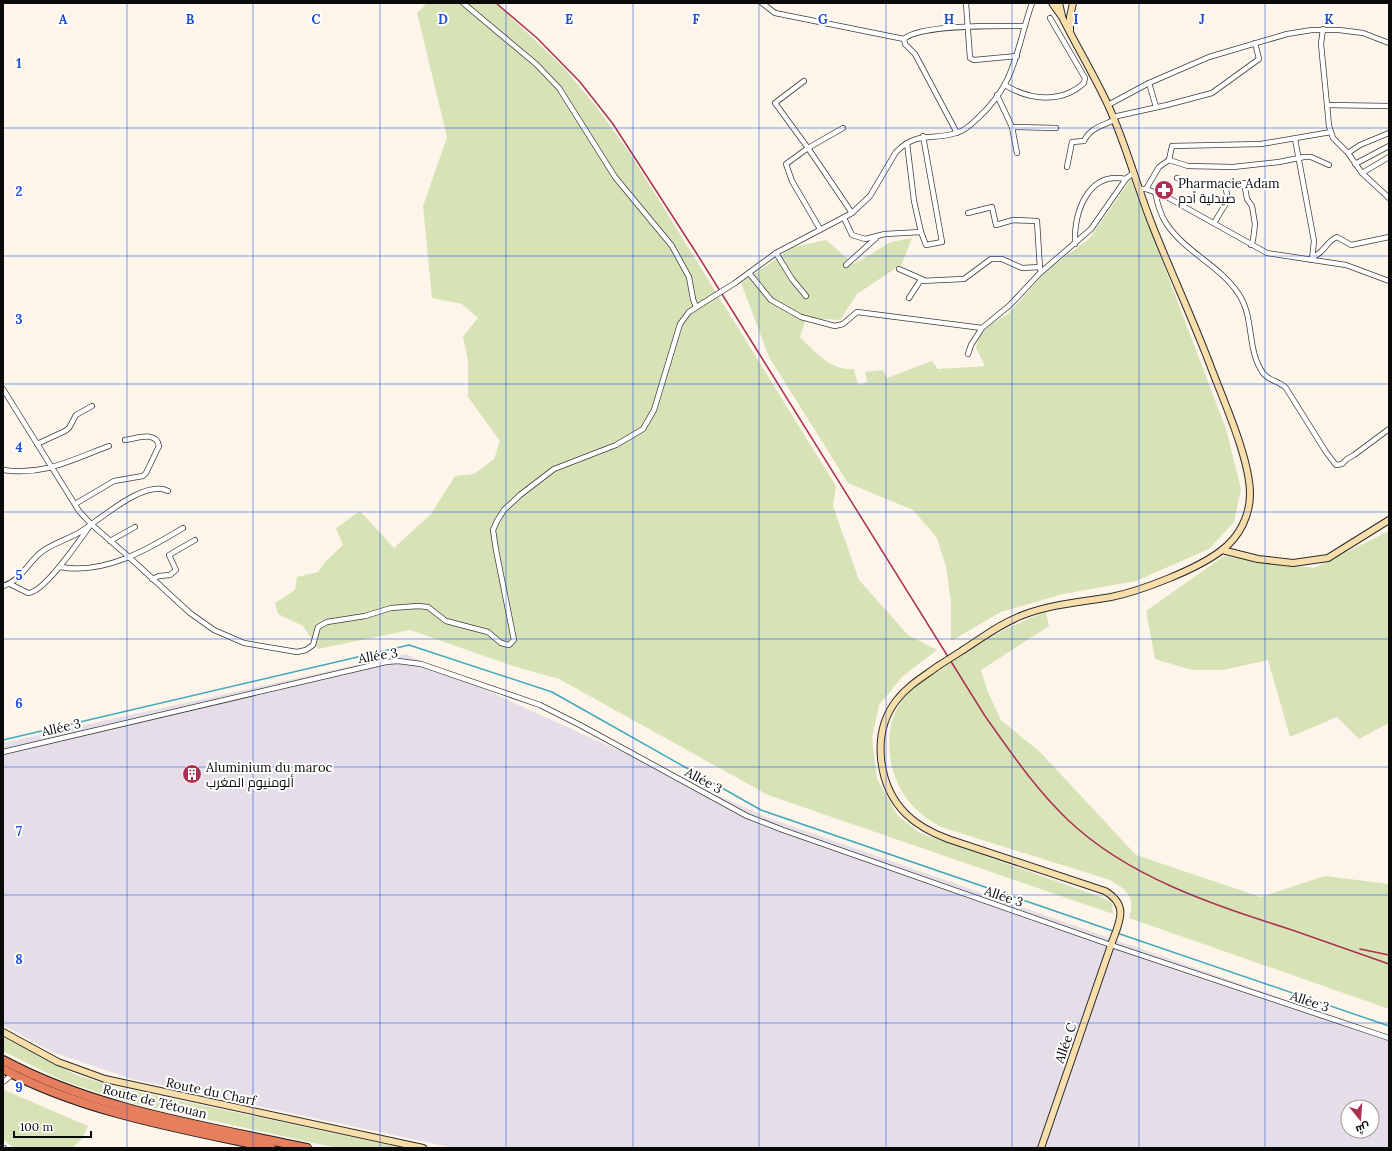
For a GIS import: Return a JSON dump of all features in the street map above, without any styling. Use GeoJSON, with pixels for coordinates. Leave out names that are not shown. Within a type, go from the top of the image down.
{"type":"FeatureCollection","features":[{"type":"Feature","properties":{"kind":"highway","name":"Route de Tétouan"},"geometry":{"type":"LineString","coordinates":[[3,1060],[71,1091],[109,1103],[307,1148]]}},
{"type":"Feature","properties":{"kind":"highway","name":"Route de Tétouan"},"geometry":{"type":"LineString","coordinates":[[3,1069],[68,1098],[105,1110],[257,1147],[271,1148]]}},
{"type":"Feature","properties":{"kind":"street"},"geometry":{"type":"LineString","coordinates":[[463,3],[536,64],[559,88],[615,177],[657,227],[678,257],[689,277],[692,299],[696,307]]}},
{"type":"Feature","properties":{"kind":"street"},"geometry":{"type":"LineString","coordinates":[[762,3],[775,13],[904,40],[916,54],[957,133]]}},
{"type":"Feature","properties":{"kind":"street"},"geometry":{"type":"LineString","coordinates":[[966,3],[969,56],[972,60],[1017,56]]}},
{"type":"Feature","properties":{"kind":"street"},"geometry":{"type":"LineString","coordinates":[[3,389],[75,504],[91,524],[129,557],[176,602],[202,623],[214,630],[248,644],[297,652],[306,650],[312,645],[318,627],[327,622],[364,616],[391,608],[418,606],[428,607],[446,621],[488,632],[505,645],[512,643],[514,640],[513,632],[493,535],[497,521],[504,510],[550,471],[616,445],[643,429],[654,410],[680,324],[688,312],[736,283],[776,253],[820,229],[852,214],[870,196],[896,152],[907,144],[923,136],[957,133],[966,128],[987,110],[1005,85],[1017,56],[1032,3]]}},
{"type":"Feature","properties":{"kind":"street"},"geometry":{"type":"LineString","coordinates":[[1052,3],[1062,17],[1108,105],[1139,189],[1211,366],[1231,420],[1249,482],[1250,497],[1246,515],[1237,535],[1222,550]]}},
{"type":"Feature","properties":{"kind":"street"},"geometry":{"type":"LineString","coordinates":[[1059,3],[1062,17]]}},
{"type":"Feature","properties":{"kind":"street"},"geometry":{"type":"LineString","coordinates":[[1070,33],[1070,17],[1073,3]]}},
{"type":"Feature","properties":{"kind":"street"},"geometry":{"type":"LineString","coordinates":[[1005,85],[1027,95],[1059,97],[1068,94],[1084,83],[1085,78],[1050,18]]}},
{"type":"Feature","properties":{"kind":"street"},"geometry":{"type":"LineString","coordinates":[[904,40],[907,37],[920,33],[967,27],[1025,26]]}},
{"type":"Feature","properties":{"kind":"street"},"geometry":{"type":"LineString","coordinates":[[1322,29],[1321,44],[1331,132],[1334,138],[1348,153],[1362,173],[1389,198]]}},
{"type":"Feature","properties":{"kind":"street"},"geometry":{"type":"LineString","coordinates":[[1108,105],[1149,83],[1209,57],[1300,31],[1322,29],[1363,33],[1389,43]]}},
{"type":"Feature","properties":{"kind":"street"},"geometry":{"type":"LineString","coordinates":[[1067,167],[1072,142],[1084,141],[1088,133],[1092,130],[1114,119],[1206,95],[1220,88],[1259,59],[1255,43]]}},
{"type":"Feature","properties":{"kind":"street"},"geometry":{"type":"LineString","coordinates":[[1079,68],[1087,64]]}},
{"type":"Feature","properties":{"kind":"street"},"geometry":{"type":"LineString","coordinates":[[804,81],[775,103],[808,148],[852,214]]}},
{"type":"Feature","properties":{"kind":"street"},"geometry":{"type":"LineString","coordinates":[[1149,83],[1156,107]]}},
{"type":"Feature","properties":{"kind":"street"},"geometry":{"type":"LineString","coordinates":[[997,95],[1012,127],[1017,153]]}},
{"type":"Feature","properties":{"kind":"street"},"geometry":{"type":"LineString","coordinates":[[1327,105],[1389,106]]}},
{"type":"Feature","properties":{"kind":"street"},"geometry":{"type":"LineString","coordinates":[[1012,127],[1056,128]]}},
{"type":"Feature","properties":{"kind":"street"},"geometry":{"type":"LineString","coordinates":[[820,229],[792,181],[786,166],[787,162],[808,148],[843,128]]}},
{"type":"Feature","properties":{"kind":"street"},"geometry":{"type":"LineString","coordinates":[[1146,189],[1159,167],[1169,160],[1172,146],[1261,144],[1331,132]]}},
{"type":"Feature","properties":{"kind":"street"},"geometry":{"type":"LineString","coordinates":[[1348,153],[1360,145],[1389,133]]}},
{"type":"Feature","properties":{"kind":"street"},"geometry":{"type":"LineString","coordinates":[[907,144],[914,201],[921,232],[926,245],[942,242],[923,136]]}},
{"type":"Feature","properties":{"kind":"street"},"geometry":{"type":"LineString","coordinates":[[1295,139],[1314,241],[1312,259]]}},
{"type":"Feature","properties":{"kind":"street"},"geometry":{"type":"LineString","coordinates":[[1355,164],[1389,146]]}},
{"type":"Feature","properties":{"kind":"street"},"geometry":{"type":"LineString","coordinates":[[1169,160],[1188,166],[1233,167],[1311,157],[1329,165]]}},
{"type":"Feature","properties":{"kind":"street"},"geometry":{"type":"LineString","coordinates":[[1362,173],[1389,157]]}},
{"type":"Feature","properties":{"kind":"street"},"geometry":{"type":"LineString","coordinates":[[968,354],[971,345],[982,328],[1010,305],[1040,273],[1091,229],[1126,179],[1134,173]]}},
{"type":"Feature","properties":{"kind":"street"},"geometry":{"type":"LineString","coordinates":[[1075,244],[1078,214],[1091,189],[1108,178],[1116,177],[1126,179]]}},
{"type":"Feature","properties":{"kind":"street"},"geometry":{"type":"LineString","coordinates":[[1177,178],[1195,184],[1244,183],[1247,199],[1252,206],[1255,224],[1254,240],[1251,245]]}},
{"type":"Feature","properties":{"kind":"street"},"geometry":{"type":"LineString","coordinates":[[1214,223],[1228,200],[1225,184]]}},
{"type":"Feature","properties":{"kind":"street"},"geometry":{"type":"LineString","coordinates":[[1139,189],[1146,189],[1155,192],[1214,223],[1251,245],[1272,254],[1312,259],[1354,267],[1389,281]]}},
{"type":"Feature","properties":{"kind":"street"},"geometry":{"type":"LineString","coordinates":[[1155,192],[1163,217],[1170,228],[1185,244],[1222,274],[1238,293],[1248,312],[1250,336],[1260,367],[1266,376],[1279,382],[1286,388],[1326,452],[1336,465],[1342,464],[1389,429]]}},
{"type":"Feature","properties":{"kind":"street"},"geometry":{"type":"LineString","coordinates":[[968,213],[992,207],[996,225],[1013,220],[1038,220],[1040,273]]}},
{"type":"Feature","properties":{"kind":"street"},"geometry":{"type":"LineString","coordinates":[[844,218],[852,235],[862,239],[904,232],[921,232]]}},
{"type":"Feature","properties":{"kind":"street"},"geometry":{"type":"LineString","coordinates":[[846,265],[877,237]]}},
{"type":"Feature","properties":{"kind":"street"},"geometry":{"type":"LineString","coordinates":[[1312,259],[1322,252],[1331,240],[1337,237],[1351,245],[1389,237]]}},
{"type":"Feature","properties":{"kind":"street"},"geometry":{"type":"LineString","coordinates":[[776,253],[792,279],[806,296]]}},
{"type":"Feature","properties":{"kind":"street"},"geometry":{"type":"LineString","coordinates":[[909,298],[918,283],[924,280],[964,278],[991,260],[1002,259],[1022,268],[1040,267]]}},
{"type":"Feature","properties":{"kind":"street"},"geometry":{"type":"LineString","coordinates":[[900,269],[924,280]]}},
{"type":"Feature","properties":{"kind":"street"},"geometry":{"type":"LineString","coordinates":[[749,273],[776,304],[801,317],[835,326],[843,324],[857,312],[867,315],[982,328]]}},
{"type":"Feature","properties":{"kind":"street"},"geometry":{"type":"LineString","coordinates":[[37,444],[65,431],[69,428],[76,415],[92,406]]}},
{"type":"Feature","properties":{"kind":"street"},"geometry":{"type":"LineString","coordinates":[[75,504],[114,481],[143,476],[146,473],[159,446],[158,442],[155,438],[150,436],[125,440]]}},
{"type":"Feature","properties":{"kind":"street"},"geometry":{"type":"LineString","coordinates":[[3,470],[32,472],[53,467],[109,446]]}},
{"type":"Feature","properties":{"kind":"street"},"geometry":{"type":"LineString","coordinates":[[3,586],[18,579],[44,550],[71,538],[114,508],[155,488],[168,491]]}},
{"type":"Feature","properties":{"kind":"street"},"geometry":{"type":"LineString","coordinates":[[1222,550],[1258,559],[1293,563],[1328,558],[1389,520]]}},
{"type":"Feature","properties":{"kind":"street"},"geometry":{"type":"LineString","coordinates":[[10,584],[26,592],[33,593],[60,567],[91,524]]}},
{"type":"Feature","properties":{"kind":"street"},"geometry":{"type":"LineString","coordinates":[[110,541],[135,527]]}},
{"type":"Feature","properties":{"kind":"street"},"geometry":{"type":"LineString","coordinates":[[60,567],[90,568],[129,557],[183,528]]}},
{"type":"Feature","properties":{"kind":"street"},"geometry":{"type":"LineString","coordinates":[[152,579],[173,574],[176,570],[168,555],[195,540]]}},
{"type":"Feature","properties":{"kind":"street","name":"Allée C"},"geometry":{"type":"LineString","coordinates":[[1041,1148],[1121,915],[1118,900],[1105,891],[941,836],[918,824],[896,802],[888,787],[880,755],[884,727],[895,702],[904,692],[938,666],[1004,624],[1023,615],[1049,608],[1133,591],[1155,584],[1198,564],[1222,550]]}},
{"type":"Feature","properties":{"kind":"street","name":"Allée 3"},"geometry":{"type":"LineString","coordinates":[[3,752],[380,664],[398,661],[408,662],[449,674],[540,705],[580,725],[747,816],[1389,1038]]}},
{"type":"Feature","properties":{"kind":"street","name":"Route du Charf"},"geometry":{"type":"LineString","coordinates":[[3,1032],[58,1062],[105,1079],[423,1148]]}},
{"type":"Feature","properties":{"kind":"street"},"geometry":{"type":"LineString","coordinates":[[3,1082],[13,1074]]}},
{"type":"Feature","properties":{"kind":"shaded area"},"geometry":{"type":"Polygon","coordinates":[[[406,654],[766,817],[1389,1036],[1389,1148],[454,1148],[132,1079],[52,1052],[3,1025],[3,743],[406,654]]]}},
{"type":"Feature","properties":{"kind":"green space"},"geometry":{"type":"Polygon","coordinates":[[[427,3],[496,3],[562,66],[595,105],[631,155],[836,486],[833,506],[859,580],[908,635],[937,650],[903,676],[879,705],[872,738],[877,779],[898,816],[920,833],[1101,897],[1112,903],[1113,914],[768,795],[559,679],[513,666],[410,630],[318,649],[303,626],[278,614],[275,603],[295,590],[297,577],[318,572],[325,562],[343,545],[336,528],[360,511],[394,548],[431,514],[455,476],[474,474],[494,459],[500,441],[468,397],[468,361],[463,336],[478,318],[462,304],[432,298],[423,206],[447,137],[417,13],[427,3]]]}},
{"type":"Feature","properties":{"kind":"green space"},"geometry":{"type":"Polygon","coordinates":[[[1131,179],[1226,429],[1241,489],[1234,522],[1209,549],[1136,581],[1063,594],[1001,612],[951,641],[951,602],[946,567],[937,538],[913,510],[848,483],[769,357],[741,283],[794,247],[826,240],[854,264],[891,242],[912,238],[902,264],[857,294],[840,320],[806,318],[800,337],[831,364],[846,369],[854,369],[858,385],[867,382],[865,372],[883,370],[887,378],[932,361],[938,369],[985,366],[976,348],[979,337],[990,325],[1009,313],[1047,270],[1089,239],[1131,179]]]}},
{"type":"Feature","properties":{"kind":"green space"},"geometry":{"type":"Polygon","coordinates":[[[1389,531],[1389,723],[1359,739],[1337,717],[1290,737],[1268,660],[1223,670],[1192,670],[1155,659],[1146,611],[1224,556],[1314,568],[1389,531]]]}},
{"type":"Feature","properties":{"kind":"green space"},"geometry":{"type":"Polygon","coordinates":[[[1046,612],[1049,626],[981,670],[988,692],[1001,720],[1040,752],[1136,855],[1261,897],[1325,876],[1389,884],[1389,1009],[1129,918],[1131,911],[1131,899],[1121,887],[1110,880],[941,827],[925,817],[912,805],[901,791],[897,783],[892,767],[889,742],[893,718],[903,698],[917,685],[979,644],[1018,623],[1046,612]]]}},
{"type":"Feature","properties":{"kind":"green space"},"geometry":{"type":"Polygon","coordinates":[[[3,1037],[76,1075],[116,1087],[403,1148],[337,1148],[123,1101],[61,1080],[3,1051],[3,1037]]]}},
{"type":"Feature","properties":{"kind":"green space"},"geometry":{"type":"Polygon","coordinates":[[[4,1090],[88,1126],[82,1139],[72,1148],[15,1148],[3,1140],[4,1090]]]}},
{"type":"Feature","properties":{"kind":"waterway"},"geometry":{"type":"LineString","coordinates":[[3,740],[409,645],[552,692],[761,810],[1113,931]]}},
{"type":"Feature","properties":{"kind":"waterway"},"geometry":{"type":"LineString","coordinates":[[1117,933],[1389,1026]]}},
{"type":"Feature","properties":{"kind":"railway"},"geometry":{"type":"LineString","coordinates":[[496,3],[537,38],[580,82],[613,124],[697,254],[985,716],[1024,770],[1056,808],[1092,840],[1145,874],[1203,900],[1389,964]]}},
{"type":"Feature","properties":{"kind":"railway"},"geometry":{"type":"LineString","coordinates":[[1360,949],[1389,955]]}},
{"type":"Feature","properties":{"kind":"place","name":"Pharmacie Adam صيدلية اًدم"},"geometry":{"type":"Point","coordinates":[1164,190]}},
{"type":"Feature","properties":{"kind":"place","name":"Aluminium du maroc ألومنيوم المغرب"},"geometry":{"type":"Point","coordinates":[192,774]}}]}
